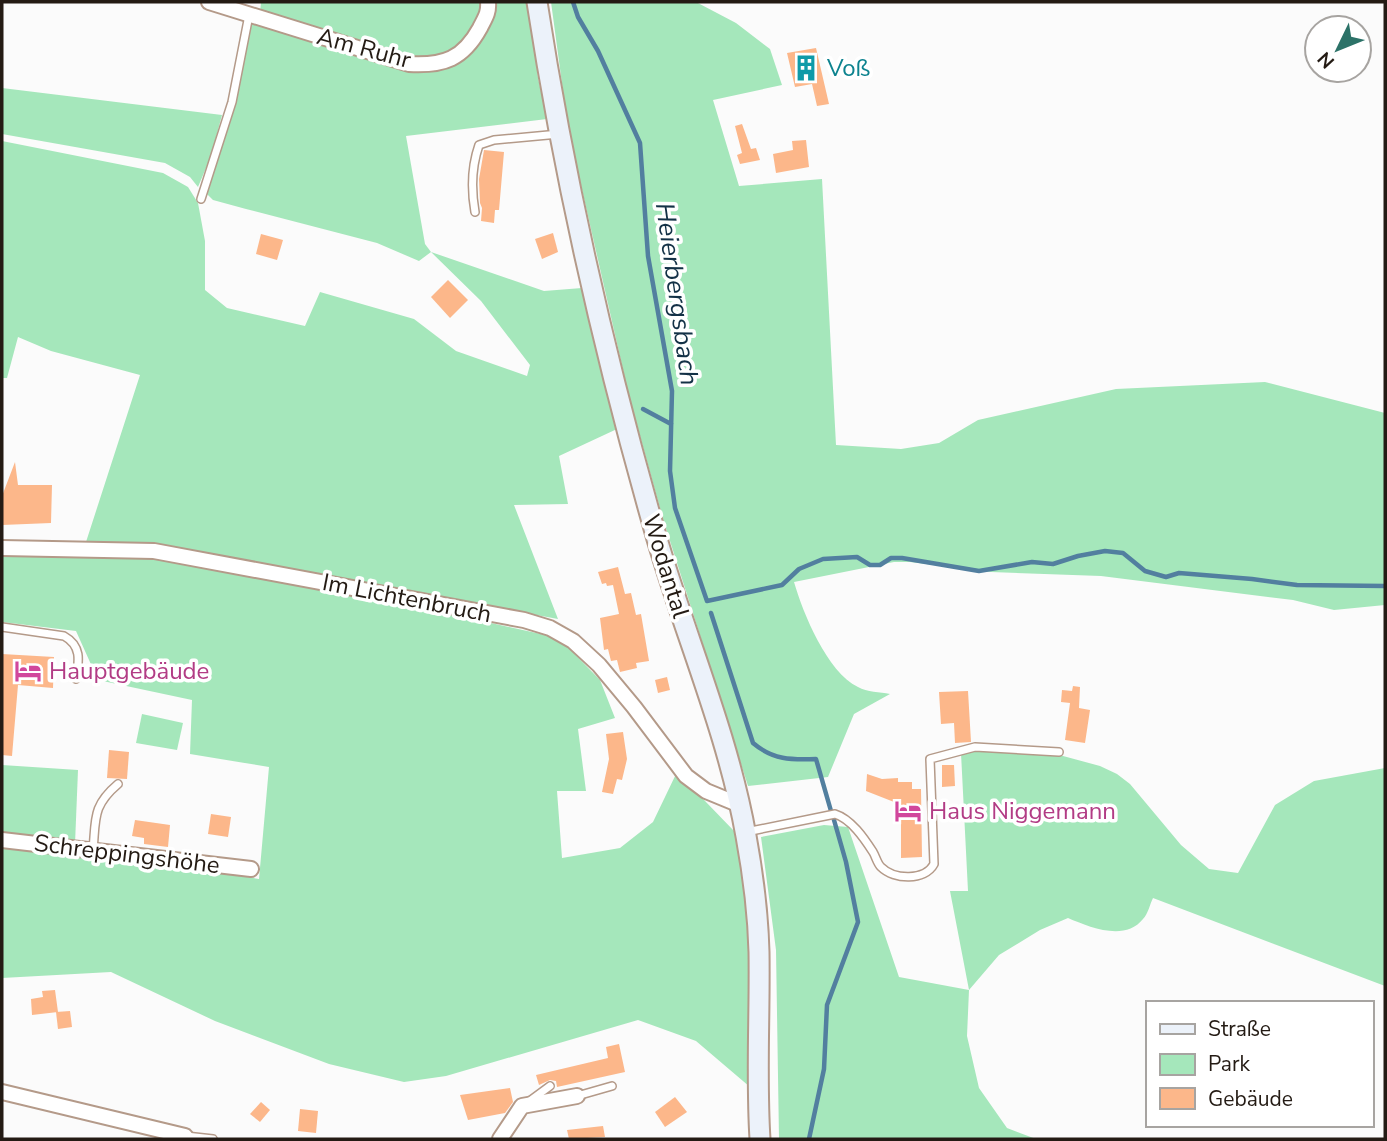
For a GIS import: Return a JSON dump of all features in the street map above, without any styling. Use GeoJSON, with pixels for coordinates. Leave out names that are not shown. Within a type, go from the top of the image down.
{"type":"FeatureCollection","features":[{"type":"Feature","properties":{"kind":"main road","name":"Wodantal"},"geometry":{"type":"LineString","coordinates":[[537,2],[559,134],[588,274],[628,436],[740,805],[754,883],[759,950],[758,1137]]}},
{"type":"Feature","properties":{"kind":"street","name":"Am Ruhr"},"geometry":{"type":"LineString","coordinates":[[209,2],[409,64],[432,65],[453,58],[470,47],[489,12],[488,2]]}},
{"type":"Feature","properties":{"kind":"street","name":"Im Lichtenbruch"},"geometry":{"type":"LineString","coordinates":[[2,548],[154,551],[524,620],[550,628],[573,641],[599,665],[686,776],[706,791],[740,805]]}},
{"type":"Feature","properties":{"kind":"street","name":"Schreppingshöhe"},"geometry":{"type":"LineString","coordinates":[[2,840],[251,869]]}},
{"type":"Feature","properties":{"kind":"street"},"geometry":{"type":"LineString","coordinates":[[2,1092],[186,1138]]}},
{"type":"Feature","properties":{"kind":"street"},"geometry":{"type":"LineString","coordinates":[[500,1139],[522,1107],[577,1096]]}},
{"type":"Feature","properties":{"kind":"lane"},"geometry":{"type":"LineString","coordinates":[[201,199],[232,102],[249,15]]}},
{"type":"Feature","properties":{"kind":"lane"},"geometry":{"type":"LineString","coordinates":[[475,212],[471,188],[474,160],[479,145],[494,140],[559,134]]}},
{"type":"Feature","properties":{"kind":"lane"},"geometry":{"type":"LineString","coordinates":[[2,627],[64,636],[72,640],[79,652],[76,679]]}},
{"type":"Feature","properties":{"kind":"lane"},"geometry":{"type":"LineString","coordinates":[[745,832],[835,814],[844,817],[863,839],[880,866],[893,875],[925,874],[934,864],[930,759],[975,747],[1059,752]]}},
{"type":"Feature","properties":{"kind":"lane"},"geometry":{"type":"LineString","coordinates":[[93,850],[97,811],[102,797],[118,784]]}},
{"type":"Feature","properties":{"kind":"lane"},"geometry":{"type":"LineString","coordinates":[[522,1107],[551,1086]]}},
{"type":"Feature","properties":{"kind":"lane"},"geometry":{"type":"LineString","coordinates":[[577,1096],[612,1086]]}},
{"type":"Feature","properties":{"kind":"lane"},"geometry":{"type":"LineString","coordinates":[[186,1138],[213,1139]]}},
{"type":"Feature","properties":{"kind":"green space"},"geometry":{"type":"Polygon","coordinates":[[[261,2],[484,2],[485,11],[466,43],[452,54],[410,60],[260,14],[261,2]]]}},
{"type":"Feature","properties":{"kind":"green space"},"geometry":{"type":"Polygon","coordinates":[[[492,2],[529,2],[538,78],[547,119],[406,136],[425,244],[431,252],[419,261],[377,243],[213,200],[207,194],[207,186],[233,105],[251,20],[408,66],[455,61],[492,2]]]}},
{"type":"Feature","properties":{"kind":"green space"},"geometry":{"type":"Polygon","coordinates":[[[551,2],[696,2],[736,23],[770,49],[782,85],[713,100],[739,186],[822,179],[836,445],[901,449],[939,443],[978,420],[1116,389],[1265,382],[1385,413],[1385,605],[1334,610],[1293,600],[1101,576],[991,572],[910,562],[894,562],[794,582],[810,625],[836,669],[858,687],[890,694],[854,714],[828,777],[748,786],[663,519],[629,396],[568,128],[551,2]]]}},
{"type":"Feature","properties":{"kind":"green space"},"geometry":{"type":"Polygon","coordinates":[[[2,88],[222,115],[211,156],[198,187],[190,177],[165,163],[2,134],[2,88]]]}},
{"type":"Feature","properties":{"kind":"green space"},"geometry":{"type":"Polygon","coordinates":[[[2,141],[163,173],[188,187],[198,203],[205,241],[205,290],[227,308],[305,326],[320,292],[414,319],[456,351],[527,376],[530,365],[481,301],[431,252],[544,291],[582,288],[617,429],[559,456],[568,504],[514,505],[558,619],[151,543],[86,542],[140,375],[51,351],[18,337],[7,378],[2,378],[2,141]]]}},
{"type":"Feature","properties":{"kind":"green space"},"geometry":{"type":"Polygon","coordinates":[[[2,553],[152,556],[419,607],[559,638],[600,680],[615,718],[578,729],[586,791],[557,791],[562,858],[620,848],[653,822],[677,772],[735,832],[749,918],[752,1025],[750,1087],[696,1041],[638,1020],[446,1076],[404,1082],[329,1064],[215,1021],[111,972],[2,978],[2,846],[168,864],[259,879],[269,767],[190,754],[192,700],[98,680],[76,631],[2,622],[2,553]]]}},
{"type":"Feature","properties":{"kind":"green space"},"geometry":{"type":"Polygon","coordinates":[[[142,714],[183,723],[177,750],[136,743],[142,714]]]}},
{"type":"Feature","properties":{"kind":"green space"},"geometry":{"type":"Polygon","coordinates":[[[976,750],[1052,753],[1100,766],[1130,784],[1181,845],[1209,869],[1238,873],[1275,805],[1314,781],[1385,768],[1385,986],[1153,898],[1145,917],[1127,930],[1107,930],[1068,918],[1040,930],[999,955],[969,990],[950,891],[968,891],[961,753],[976,750]]]}},
{"type":"Feature","properties":{"kind":"green space"},"geometry":{"type":"Polygon","coordinates":[[[2,765],[78,770],[75,844],[2,837],[2,765]]]}},
{"type":"Feature","properties":{"kind":"green space"},"geometry":{"type":"Polygon","coordinates":[[[824,825],[848,827],[899,977],[969,990],[967,1036],[979,1088],[1007,1128],[1036,1139],[779,1139],[776,950],[761,837],[824,825]]]}},
{"type":"Feature","properties":{"kind":"building","name":"Voß"},"geometry":{"type":"Polygon","coordinates":[[[816,48],[829,104],[817,106],[812,84],[795,87],[787,53],[816,48]]]}},
{"type":"Feature","properties":{"kind":"building"},"geometry":{"type":"Polygon","coordinates":[[[742,124],[751,149],[756,148],[760,160],[740,164],[737,155],[742,153],[735,126],[742,124]]]}},
{"type":"Feature","properties":{"kind":"building"},"geometry":{"type":"Polygon","coordinates":[[[806,140],[809,167],[776,173],[773,154],[793,150],[792,141],[806,140]]]}},
{"type":"Feature","properties":{"kind":"building"},"geometry":{"type":"Polygon","coordinates":[[[484,150],[504,152],[499,210],[495,210],[494,223],[481,221],[479,179],[484,150]]]}},
{"type":"Feature","properties":{"kind":"building"},"geometry":{"type":"Polygon","coordinates":[[[553,233],[558,252],[542,259],[535,239],[553,233]]]}},
{"type":"Feature","properties":{"kind":"building"},"geometry":{"type":"Polygon","coordinates":[[[261,234],[283,240],[277,260],[256,254],[261,234]]]}},
{"type":"Feature","properties":{"kind":"building"},"geometry":{"type":"Polygon","coordinates":[[[448,280],[468,300],[450,318],[431,297],[448,280]]]}},
{"type":"Feature","properties":{"kind":"building"},"geometry":{"type":"Polygon","coordinates":[[[15,462],[18,485],[52,485],[51,523],[2,525],[2,496],[15,462]]]}},
{"type":"Feature","properties":{"kind":"building"},"geometry":{"type":"Polygon","coordinates":[[[618,567],[625,594],[631,593],[636,615],[641,614],[649,661],[636,663],[637,668],[620,672],[617,660],[611,661],[608,649],[604,650],[600,618],[619,614],[613,585],[602,584],[598,572],[618,567]]]}},
{"type":"Feature","properties":{"kind":"building","name":"Hauptgebäude"},"geometry":{"type":"Polygon","coordinates":[[[2,654],[54,657],[53,688],[18,685],[12,756],[2,755],[2,654]]]}},
{"type":"Feature","properties":{"kind":"building"},"geometry":{"type":"Polygon","coordinates":[[[667,677],[670,690],[658,693],[655,680],[667,677]]]}},
{"type":"Feature","properties":{"kind":"building"},"geometry":{"type":"Polygon","coordinates":[[[1073,686],[1080,687],[1079,708],[1090,710],[1085,743],[1065,740],[1070,703],[1061,702],[1062,690],[1072,691],[1073,686]]]}},
{"type":"Feature","properties":{"kind":"building"},"geometry":{"type":"Polygon","coordinates":[[[968,691],[971,742],[955,743],[954,723],[941,724],[939,692],[968,691]]]}},
{"type":"Feature","properties":{"kind":"building"},"geometry":{"type":"Polygon","coordinates":[[[623,732],[627,759],[622,780],[617,779],[613,794],[602,792],[609,759],[606,734],[623,732]]]}},
{"type":"Feature","properties":{"kind":"building"},"geometry":{"type":"Polygon","coordinates":[[[109,750],[129,752],[127,779],[107,778],[109,750]]]}},
{"type":"Feature","properties":{"kind":"building"},"geometry":{"type":"Polygon","coordinates":[[[942,765],[954,765],[955,786],[942,787],[942,765]]]}},
{"type":"Feature","properties":{"kind":"building","name":"Haus Niggemann"},"geometry":{"type":"Polygon","coordinates":[[[867,774],[882,779],[898,778],[898,782],[912,782],[912,789],[921,789],[922,857],[901,858],[901,820],[894,820],[894,802],[866,791],[867,774]]]}},
{"type":"Feature","properties":{"kind":"building"},"geometry":{"type":"Polygon","coordinates":[[[211,814],[231,817],[228,837],[208,834],[211,814]]]}},
{"type":"Feature","properties":{"kind":"building"},"geometry":{"type":"Polygon","coordinates":[[[135,820],[170,825],[168,847],[144,844],[144,838],[132,836],[135,820]]]}},
{"type":"Feature","properties":{"kind":"building"},"geometry":{"type":"Polygon","coordinates":[[[55,990],[58,1012],[32,1015],[31,999],[43,997],[42,991],[55,990]]]}},
{"type":"Feature","properties":{"kind":"building"},"geometry":{"type":"Polygon","coordinates":[[[70,1011],[72,1027],[58,1029],[56,1012],[70,1011]]]}},
{"type":"Feature","properties":{"kind":"building"},"geometry":{"type":"Polygon","coordinates":[[[619,1044],[625,1072],[557,1087],[556,1081],[550,1080],[539,1085],[536,1075],[608,1058],[606,1047],[619,1044]]]}},
{"type":"Feature","properties":{"kind":"building"},"geometry":{"type":"Polygon","coordinates":[[[510,1088],[513,1102],[505,1113],[468,1120],[460,1095],[510,1088]]]}},
{"type":"Feature","properties":{"kind":"building"},"geometry":{"type":"Polygon","coordinates":[[[675,1097],[687,1112],[665,1127],[655,1112],[675,1097]]]}},
{"type":"Feature","properties":{"kind":"building"},"geometry":{"type":"Polygon","coordinates":[[[261,1102],[270,1110],[260,1122],[250,1114],[261,1102]]]}},
{"type":"Feature","properties":{"kind":"building"},"geometry":{"type":"Polygon","coordinates":[[[300,1109],[318,1111],[316,1133],[298,1131],[300,1109]]]}},
{"type":"Feature","properties":{"kind":"building"},"geometry":{"type":"Polygon","coordinates":[[[603,1126],[605,1137],[569,1139],[567,1130],[603,1126]]]}},
{"type":"Feature","properties":{"kind":"waterway"},"geometry":{"type":"LineString","coordinates":[[573,2],[640,143],[648,256],[672,391],[670,471],[675,508],[707,601],[782,585],[799,569],[823,559],[857,557],[870,565],[880,565],[891,558],[902,558],[979,571],[1032,562],[1053,564],[1105,551],[1123,553],[1145,571],[1166,577],[1179,573],[1297,585],[1385,586]]}},
{"type":"Feature","properties":{"kind":"waterway"},"geometry":{"type":"LineString","coordinates":[[643,409],[671,424]]}},
{"type":"Feature","properties":{"kind":"waterway","name":"Heierbergsbach"},"geometry":{"type":"LineString","coordinates":[[711,613],[753,743],[760,749],[783,758],[816,759],[831,811]]}},
{"type":"Feature","properties":{"kind":"waterway","name":"Heierbergsbach"},"geometry":{"type":"LineString","coordinates":[[809,1139],[824,1069],[827,1005],[858,922],[834,820]]}},
{"type":"Feature","properties":{"kind":"place","name":"Voß"},"geometry":{"type":"Point","coordinates":[806,68]}},
{"type":"Feature","properties":{"kind":"place","name":"Hauptgebäude"},"geometry":{"type":"Point","coordinates":[28,671]}},
{"type":"Feature","properties":{"kind":"place","name":"Haus Niggemann"},"geometry":{"type":"Point","coordinates":[908,811]}}]}
